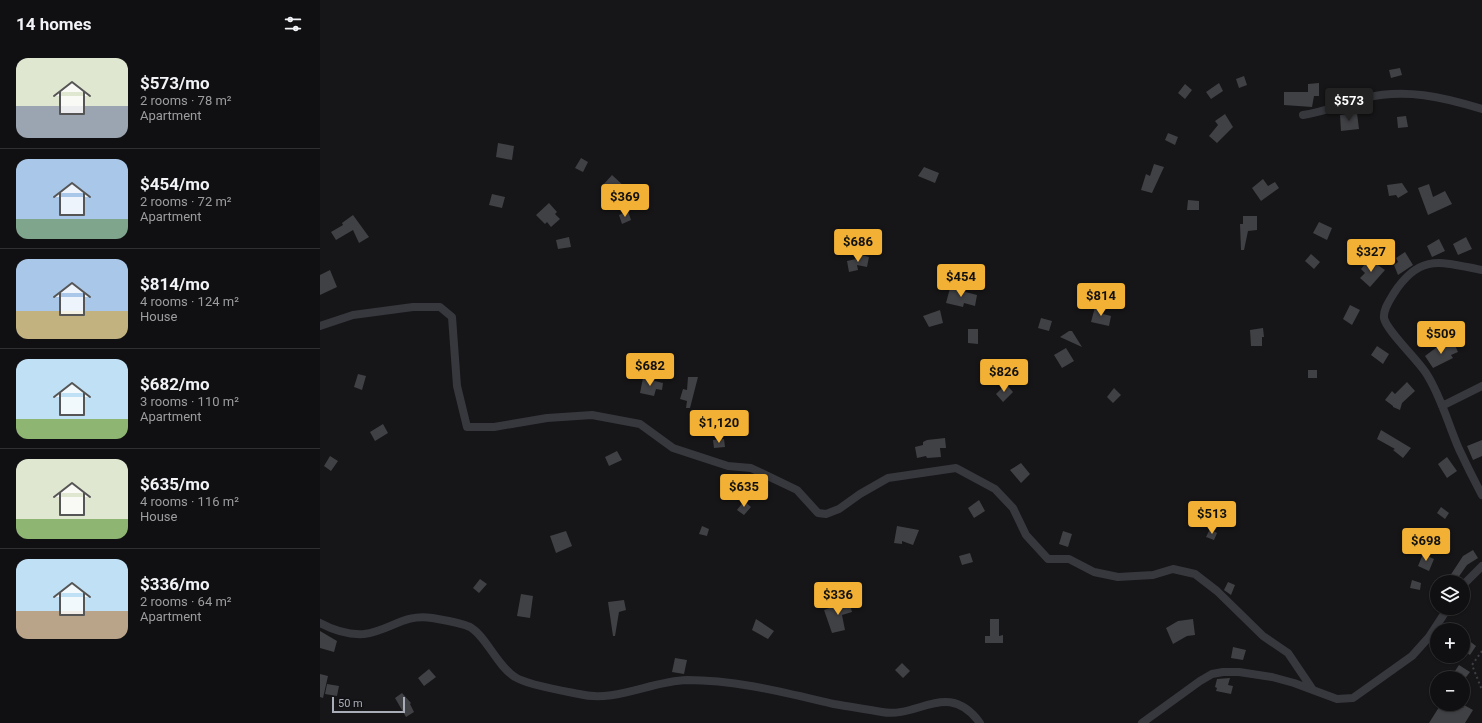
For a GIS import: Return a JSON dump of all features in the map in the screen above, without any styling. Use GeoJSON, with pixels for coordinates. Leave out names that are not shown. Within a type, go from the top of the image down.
{"type":"FeatureCollection","features":[{"type":"Feature","properties":{"kind":"street"},"geometry":{"type":"LineString","coordinates":[[1303,115],[1319,113],[1364,98],[1390,93],[1414,93],[1447,99],[1482,109]]}},
{"type":"Feature","properties":{"kind":"street"},"geometry":{"type":"LineString","coordinates":[[1482,270],[1439,263],[1421,265],[1401,283],[1384,313],[1388,327],[1410,352],[1427,375],[1442,406],[1458,449],[1482,495]]}},
{"type":"Feature","properties":{"kind":"street"},"geometry":{"type":"LineString","coordinates":[[320,326],[353,315],[387,312],[413,307],[440,307],[452,317],[457,386],[467,427],[494,427],[548,418],[592,415],[640,424],[673,448],[728,466],[751,468],[784,483],[797,490],[818,513],[826,514],[839,509],[860,494],[888,478],[956,468],[995,489],[1013,508],[1026,535],[1048,559],[1069,559],[1094,572],[1118,577],[1153,575],[1173,569],[1195,574],[1217,591],[1263,636],[1288,653],[1313,690]]}},
{"type":"Feature","properties":{"kind":"street"},"geometry":{"type":"LineString","coordinates":[[1442,406],[1482,386]]}},
{"type":"Feature","properties":{"kind":"street"},"geometry":{"type":"LineString","coordinates":[[1470,576],[1482,566]]}},
{"type":"Feature","properties":{"kind":"street"},"geometry":{"type":"LineString","coordinates":[[1142,723],[1196,683],[1218,673],[1232,672],[1272,677],[1294,682],[1337,699],[1345,700],[1356,696],[1412,656],[1429,636],[1443,615]]}},
{"type":"Feature","properties":{"kind":"street"},"geometry":{"type":"LineString","coordinates":[[320,623],[342,632],[364,634],[377,631],[406,619],[418,617],[462,624],[473,630],[515,678],[582,695],[603,697],[660,683],[703,680],[787,692],[834,704],[886,713],[899,712],[929,703],[947,702],[966,710],[980,723]]}},
{"type":"Feature","properties":{"kind":"path"},"geometry":{"type":"LineString","coordinates":[[1482,651],[1472,665],[1482,690]]}},
{"type":"Feature","properties":{"kind":"building"},"geometry":{"type":"Polygon","coordinates":[[[1400,68],[1402,75],[1391,78],[1389,70],[1400,68]]]}},
{"type":"Feature","properties":{"kind":"building"},"geometry":{"type":"Polygon","coordinates":[[[1244,76],[1247,85],[1239,88],[1236,79],[1244,76]]]}},
{"type":"Feature","properties":{"kind":"building"},"geometry":{"type":"Polygon","coordinates":[[[1219,83],[1223,91],[1211,99],[1206,92],[1219,83]]]}},
{"type":"Feature","properties":{"kind":"building"},"geometry":{"type":"Polygon","coordinates":[[[1319,83],[1319,96],[1314,96],[1312,107],[1284,105],[1284,92],[1308,92],[1308,84],[1319,83]]]}},
{"type":"Feature","properties":{"kind":"building"},"geometry":{"type":"Polygon","coordinates":[[[1185,84],[1192,90],[1185,99],[1178,93],[1185,84]]]}},
{"type":"Feature","properties":{"kind":"building"},"geometry":{"type":"Polygon","coordinates":[[[1357,113],[1359,129],[1341,131],[1340,115],[1357,113]]]}},
{"type":"Feature","properties":{"kind":"building"},"geometry":{"type":"Polygon","coordinates":[[[1225,114],[1233,127],[1217,143],[1209,136],[1218,125],[1215,121],[1225,114]]]}},
{"type":"Feature","properties":{"kind":"building"},"geometry":{"type":"Polygon","coordinates":[[[1406,116],[1408,127],[1398,128],[1397,117],[1406,116]]]}},
{"type":"Feature","properties":{"kind":"building"},"geometry":{"type":"Polygon","coordinates":[[[1168,133],[1178,137],[1175,145],[1165,140],[1168,133]]]}},
{"type":"Feature","properties":{"kind":"building"},"geometry":{"type":"Polygon","coordinates":[[[498,143],[514,146],[512,160],[496,157],[498,143]]]}},
{"type":"Feature","properties":{"kind":"building"},"geometry":{"type":"Polygon","coordinates":[[[581,158],[588,162],[583,172],[575,168],[581,158]]]}},
{"type":"Feature","properties":{"kind":"building"},"geometry":{"type":"Polygon","coordinates":[[[1154,164],[1164,167],[1152,193],[1141,190],[1146,174],[1150,176],[1154,164]]]}},
{"type":"Feature","properties":{"kind":"building"},"geometry":{"type":"Polygon","coordinates":[[[924,167],[939,173],[935,183],[918,176],[924,167]]]}},
{"type":"Feature","properties":{"kind":"building"},"geometry":{"type":"Polygon","coordinates":[[[612,175],[625,187],[630,196],[619,203],[611,192],[603,185],[612,175]]]}},
{"type":"Feature","properties":{"kind":"building"},"geometry":{"type":"Polygon","coordinates":[[[1263,179],[1268,186],[1275,182],[1279,188],[1261,201],[1252,188],[1263,179]]]}},
{"type":"Feature","properties":{"kind":"building"},"geometry":{"type":"Polygon","coordinates":[[[1402,183],[1408,192],[1398,198],[1396,195],[1389,196],[1387,185],[1402,183]]]}},
{"type":"Feature","properties":{"kind":"building"},"geometry":{"type":"Polygon","coordinates":[[[1429,184],[1433,197],[1445,191],[1452,204],[1428,215],[1418,188],[1429,184]]]}},
{"type":"Feature","properties":{"kind":"building"},"geometry":{"type":"Polygon","coordinates":[[[492,194],[505,197],[502,208],[489,205],[492,194]]]}},
{"type":"Feature","properties":{"kind":"building"},"geometry":{"type":"Polygon","coordinates":[[[1188,200],[1199,201],[1199,210],[1187,210],[1188,200]]]}},
{"type":"Feature","properties":{"kind":"building"},"geometry":{"type":"Polygon","coordinates":[[[549,203],[557,212],[555,214],[560,219],[551,227],[547,222],[545,224],[536,215],[549,203]]]}},
{"type":"Feature","properties":{"kind":"building"},"geometry":{"type":"Polygon","coordinates":[[[628,211],[631,220],[622,224],[619,215],[628,211]]]}},
{"type":"Feature","properties":{"kind":"building"},"geometry":{"type":"Polygon","coordinates":[[[353,215],[369,237],[359,243],[353,230],[336,240],[331,232],[343,225],[342,223],[353,215]]]}},
{"type":"Feature","properties":{"kind":"building"},"geometry":{"type":"Polygon","coordinates":[[[1243,216],[1257,216],[1257,230],[1248,231],[1244,250],[1241,250],[1240,224],[1243,224],[1243,216]]]}},
{"type":"Feature","properties":{"kind":"building"},"geometry":{"type":"Polygon","coordinates":[[[1319,222],[1332,228],[1327,240],[1313,233],[1319,222]]]}},
{"type":"Feature","properties":{"kind":"building"},"geometry":{"type":"Polygon","coordinates":[[[569,237],[571,247],[558,249],[556,240],[569,237]]]}},
{"type":"Feature","properties":{"kind":"building"},"geometry":{"type":"Polygon","coordinates":[[[1466,237],[1472,249],[1458,255],[1453,244],[1466,237]]]}},
{"type":"Feature","properties":{"kind":"building"},"geometry":{"type":"Polygon","coordinates":[[[1439,239],[1445,251],[1432,257],[1427,246],[1439,239]]]}},
{"type":"Feature","properties":{"kind":"building"},"geometry":{"type":"Polygon","coordinates":[[[1405,252],[1413,265],[1398,275],[1394,265],[1398,262],[1396,258],[1405,252]]]}},
{"type":"Feature","properties":{"kind":"building"},"geometry":{"type":"Polygon","coordinates":[[[858,254],[869,257],[867,267],[857,265],[858,270],[849,272],[847,261],[856,259],[856,261],[858,254]]]}},
{"type":"Feature","properties":{"kind":"building"},"geometry":{"type":"Polygon","coordinates":[[[1311,254],[1320,262],[1314,269],[1305,261],[1311,254]]]}},
{"type":"Feature","properties":{"kind":"building"},"geometry":{"type":"Polygon","coordinates":[[[1369,259],[1385,270],[1370,287],[1360,278],[1365,273],[1361,269],[1369,259]]]}},
{"type":"Feature","properties":{"kind":"building"},"geometry":{"type":"Polygon","coordinates":[[[330,270],[337,287],[320,295],[320,275],[330,270]]]}},
{"type":"Feature","properties":{"kind":"building"},"geometry":{"type":"Polygon","coordinates":[[[950,288],[977,295],[975,306],[964,303],[963,307],[946,303],[950,288]]]}},
{"type":"Feature","properties":{"kind":"building"},"geometry":{"type":"Polygon","coordinates":[[[1350,305],[1360,310],[1352,325],[1343,319],[1350,305]]]}},
{"type":"Feature","properties":{"kind":"building"},"geometry":{"type":"Polygon","coordinates":[[[1095,307],[1105,309],[1103,314],[1111,316],[1109,326],[1091,322],[1095,307]]]}},
{"type":"Feature","properties":{"kind":"building"},"geometry":{"type":"Polygon","coordinates":[[[940,310],[943,323],[929,327],[923,316],[940,310]]]}},
{"type":"Feature","properties":{"kind":"building"},"geometry":{"type":"Polygon","coordinates":[[[1041,318],[1052,321],[1049,331],[1038,328],[1041,318]]]}},
{"type":"Feature","properties":{"kind":"building"},"geometry":{"type":"Polygon","coordinates":[[[1263,328],[1264,337],[1262,337],[1262,346],[1251,346],[1250,330],[1263,328]]]}},
{"type":"Feature","properties":{"kind":"building"},"geometry":{"type":"Polygon","coordinates":[[[968,329],[978,329],[978,344],[968,343],[968,329]]]}},
{"type":"Feature","properties":{"kind":"building"},"geometry":{"type":"Polygon","coordinates":[[[1069,331],[1072,331],[1082,347],[1060,337],[1069,331]]]}},
{"type":"Feature","properties":{"kind":"building"},"geometry":{"type":"Polygon","coordinates":[[[1454,343],[1458,352],[1451,355],[1453,358],[1433,368],[1425,356],[1441,344],[1444,347],[1454,343]]]}},
{"type":"Feature","properties":{"kind":"building"},"geometry":{"type":"Polygon","coordinates":[[[1377,346],[1389,354],[1383,364],[1371,355],[1377,346]]]}},
{"type":"Feature","properties":{"kind":"building"},"geometry":{"type":"Polygon","coordinates":[[[1066,348],[1074,361],[1062,368],[1054,355],[1066,348]]]}},
{"type":"Feature","properties":{"kind":"building"},"geometry":{"type":"Polygon","coordinates":[[[1308,370],[1317,370],[1317,378],[1308,378],[1308,370]]]}},
{"type":"Feature","properties":{"kind":"building"},"geometry":{"type":"Polygon","coordinates":[[[358,374],[366,376],[362,390],[354,387],[358,374]]]}},
{"type":"Feature","properties":{"kind":"building"},"geometry":{"type":"Polygon","coordinates":[[[688,377],[698,377],[690,408],[686,408],[687,401],[680,399],[683,389],[687,390],[688,377]]]}},
{"type":"Feature","properties":{"kind":"building"},"geometry":{"type":"Polygon","coordinates":[[[643,378],[663,383],[662,390],[656,389],[654,396],[640,393],[643,378]]]}},
{"type":"Feature","properties":{"kind":"building"},"geometry":{"type":"Polygon","coordinates":[[[1407,382],[1415,391],[1402,403],[1400,410],[1393,407],[1385,400],[1392,391],[1395,394],[1407,382]]]}},
{"type":"Feature","properties":{"kind":"building"},"geometry":{"type":"Polygon","coordinates":[[[1006,384],[1013,392],[1003,402],[996,394],[1006,384]]]}},
{"type":"Feature","properties":{"kind":"building"},"geometry":{"type":"Polygon","coordinates":[[[1114,388],[1121,395],[1113,403],[1107,397],[1114,388]]]}},
{"type":"Feature","properties":{"kind":"building"},"geometry":{"type":"Polygon","coordinates":[[[383,424],[388,433],[375,441],[370,432],[383,424]]]}},
{"type":"Feature","properties":{"kind":"building"},"geometry":{"type":"Polygon","coordinates":[[[1381,430],[1411,448],[1403,458],[1393,450],[1395,449],[1377,439],[1381,430]]]}},
{"type":"Feature","properties":{"kind":"building"},"geometry":{"type":"Polygon","coordinates":[[[945,438],[946,448],[940,448],[941,457],[927,458],[926,456],[917,458],[915,447],[923,445],[923,442],[927,440],[945,438]]]}},
{"type":"Feature","properties":{"kind":"building"},"geometry":{"type":"Polygon","coordinates":[[[724,439],[725,447],[714,448],[713,440],[724,439]]]}},
{"type":"Feature","properties":{"kind":"building"},"geometry":{"type":"Polygon","coordinates":[[[1482,440],[1482,456],[1473,460],[1467,446],[1482,440]]]}},
{"type":"Feature","properties":{"kind":"building"},"geometry":{"type":"Polygon","coordinates":[[[617,451],[622,460],[609,466],[605,457],[617,451]]]}},
{"type":"Feature","properties":{"kind":"building"},"geometry":{"type":"Polygon","coordinates":[[[330,456],[338,461],[331,471],[324,466],[330,456]]]}},
{"type":"Feature","properties":{"kind":"building"},"geometry":{"type":"Polygon","coordinates":[[[1447,457],[1457,471],[1447,478],[1438,464],[1447,457]]]}},
{"type":"Feature","properties":{"kind":"building"},"geometry":{"type":"Polygon","coordinates":[[[1021,463],[1030,474],[1021,483],[1010,470],[1021,463]]]}},
{"type":"Feature","properties":{"kind":"building"},"geometry":{"type":"Polygon","coordinates":[[[979,500],[985,511],[974,518],[968,508],[979,500]]]}},
{"type":"Feature","properties":{"kind":"building"},"geometry":{"type":"Polygon","coordinates":[[[744,501],[751,507],[744,515],[737,510],[744,501]]]}},
{"type":"Feature","properties":{"kind":"building"},"geometry":{"type":"Polygon","coordinates":[[[1441,507],[1449,513],[1445,519],[1437,513],[1441,507]]]}},
{"type":"Feature","properties":{"kind":"building"},"geometry":{"type":"Polygon","coordinates":[[[702,526],[709,529],[707,536],[699,534],[702,526]]]}},
{"type":"Feature","properties":{"kind":"building"},"geometry":{"type":"Polygon","coordinates":[[[897,526],[919,530],[913,545],[902,541],[902,544],[894,543],[897,526]]]}},
{"type":"Feature","properties":{"kind":"building"},"geometry":{"type":"Polygon","coordinates":[[[1210,529],[1217,533],[1214,540],[1206,537],[1210,529]]]}},
{"type":"Feature","properties":{"kind":"building"},"geometry":{"type":"Polygon","coordinates":[[[566,531],[572,546],[556,553],[550,536],[566,531]]]}},
{"type":"Feature","properties":{"kind":"building"},"geometry":{"type":"Polygon","coordinates":[[[1063,531],[1072,534],[1068,547],[1059,544],[1063,531]]]}},
{"type":"Feature","properties":{"kind":"building"},"geometry":{"type":"Polygon","coordinates":[[[1473,550],[1478,558],[1467,565],[1460,575],[1451,575],[1463,556],[1473,550]]]}},
{"type":"Feature","properties":{"kind":"building"},"geometry":{"type":"Polygon","coordinates":[[[970,553],[973,562],[962,565],[959,556],[970,553]]]}},
{"type":"Feature","properties":{"kind":"building"},"geometry":{"type":"Polygon","coordinates":[[[1423,554],[1434,559],[1429,571],[1418,566],[1423,554]]]}},
{"type":"Feature","properties":{"kind":"building"},"geometry":{"type":"Polygon","coordinates":[[[480,579],[487,584],[479,593],[473,588],[480,579]]]}},
{"type":"Feature","properties":{"kind":"building"},"geometry":{"type":"Polygon","coordinates":[[[1412,580],[1421,583],[1420,590],[1410,588],[1412,580]]]}},
{"type":"Feature","properties":{"kind":"building"},"geometry":{"type":"Polygon","coordinates":[[[1228,582],[1235,585],[1231,595],[1224,590],[1228,582]]]}},
{"type":"Feature","properties":{"kind":"building"},"geometry":{"type":"Polygon","coordinates":[[[521,594],[533,596],[530,618],[517,616],[521,594]]]}},
{"type":"Feature","properties":{"kind":"building"},"geometry":{"type":"Polygon","coordinates":[[[624,600],[626,610],[619,612],[615,636],[613,636],[608,602],[624,600]]]}},
{"type":"Feature","properties":{"kind":"building"},"geometry":{"type":"Polygon","coordinates":[[[849,601],[852,612],[842,615],[845,630],[832,633],[824,610],[849,601]]]}},
{"type":"Feature","properties":{"kind":"building"},"geometry":{"type":"Polygon","coordinates":[[[756,619],[774,631],[768,639],[752,630],[756,619]]]}},
{"type":"Feature","properties":{"kind":"building"},"geometry":{"type":"Polygon","coordinates":[[[990,619],[999,619],[999,636],[1003,635],[1003,643],[985,643],[985,636],[990,636],[990,619]]]}},
{"type":"Feature","properties":{"kind":"building"},"geometry":{"type":"Polygon","coordinates":[[[1193,619],[1195,635],[1187,636],[1173,644],[1166,628],[1178,621],[1193,619]]]}},
{"type":"Feature","properties":{"kind":"building"},"geometry":{"type":"Polygon","coordinates":[[[320,631],[337,641],[334,652],[320,648],[320,631]]]}},
{"type":"Feature","properties":{"kind":"building"},"geometry":{"type":"Polygon","coordinates":[[[1470,642],[1476,646],[1470,655],[1470,642]]]}},
{"type":"Feature","properties":{"kind":"building"},"geometry":{"type":"Polygon","coordinates":[[[1233,647],[1246,650],[1243,660],[1231,658],[1233,647]]]}},
{"type":"Feature","properties":{"kind":"building"},"geometry":{"type":"Polygon","coordinates":[[[675,658],[687,660],[684,674],[672,672],[675,658]]]}},
{"type":"Feature","properties":{"kind":"building"},"geometry":{"type":"Polygon","coordinates":[[[902,663],[910,671],[903,678],[895,670],[902,663]]]}},
{"type":"Feature","properties":{"kind":"building"},"geometry":{"type":"Polygon","coordinates":[[[1459,665],[1468,671],[1455,671],[1459,665]]]}},
{"type":"Feature","properties":{"kind":"building"},"geometry":{"type":"Polygon","coordinates":[[[429,669],[436,677],[424,686],[418,678],[429,669]]]}},
{"type":"Feature","properties":{"kind":"building"},"geometry":{"type":"Polygon","coordinates":[[[320,674],[328,676],[323,698],[320,697],[320,674]]]}},
{"type":"Feature","properties":{"kind":"building"},"geometry":{"type":"Polygon","coordinates":[[[1230,678],[1228,685],[1233,686],[1231,694],[1216,691],[1217,688],[1215,687],[1217,679],[1230,678]]]}},
{"type":"Feature","properties":{"kind":"building"},"geometry":{"type":"Polygon","coordinates":[[[327,684],[339,686],[337,696],[325,694],[327,684]]]}},
{"type":"Feature","properties":{"kind":"building"},"geometry":{"type":"Polygon","coordinates":[[[402,693],[411,703],[410,704],[414,712],[406,717],[395,698],[402,693]]]}},
{"type":"Feature","properties":{"kind":"building"},"geometry":{"type":"Polygon","coordinates":[[[1470,708],[1473,710],[1465,723],[1429,723],[1437,711],[1470,711],[1470,708]]]}}]}
